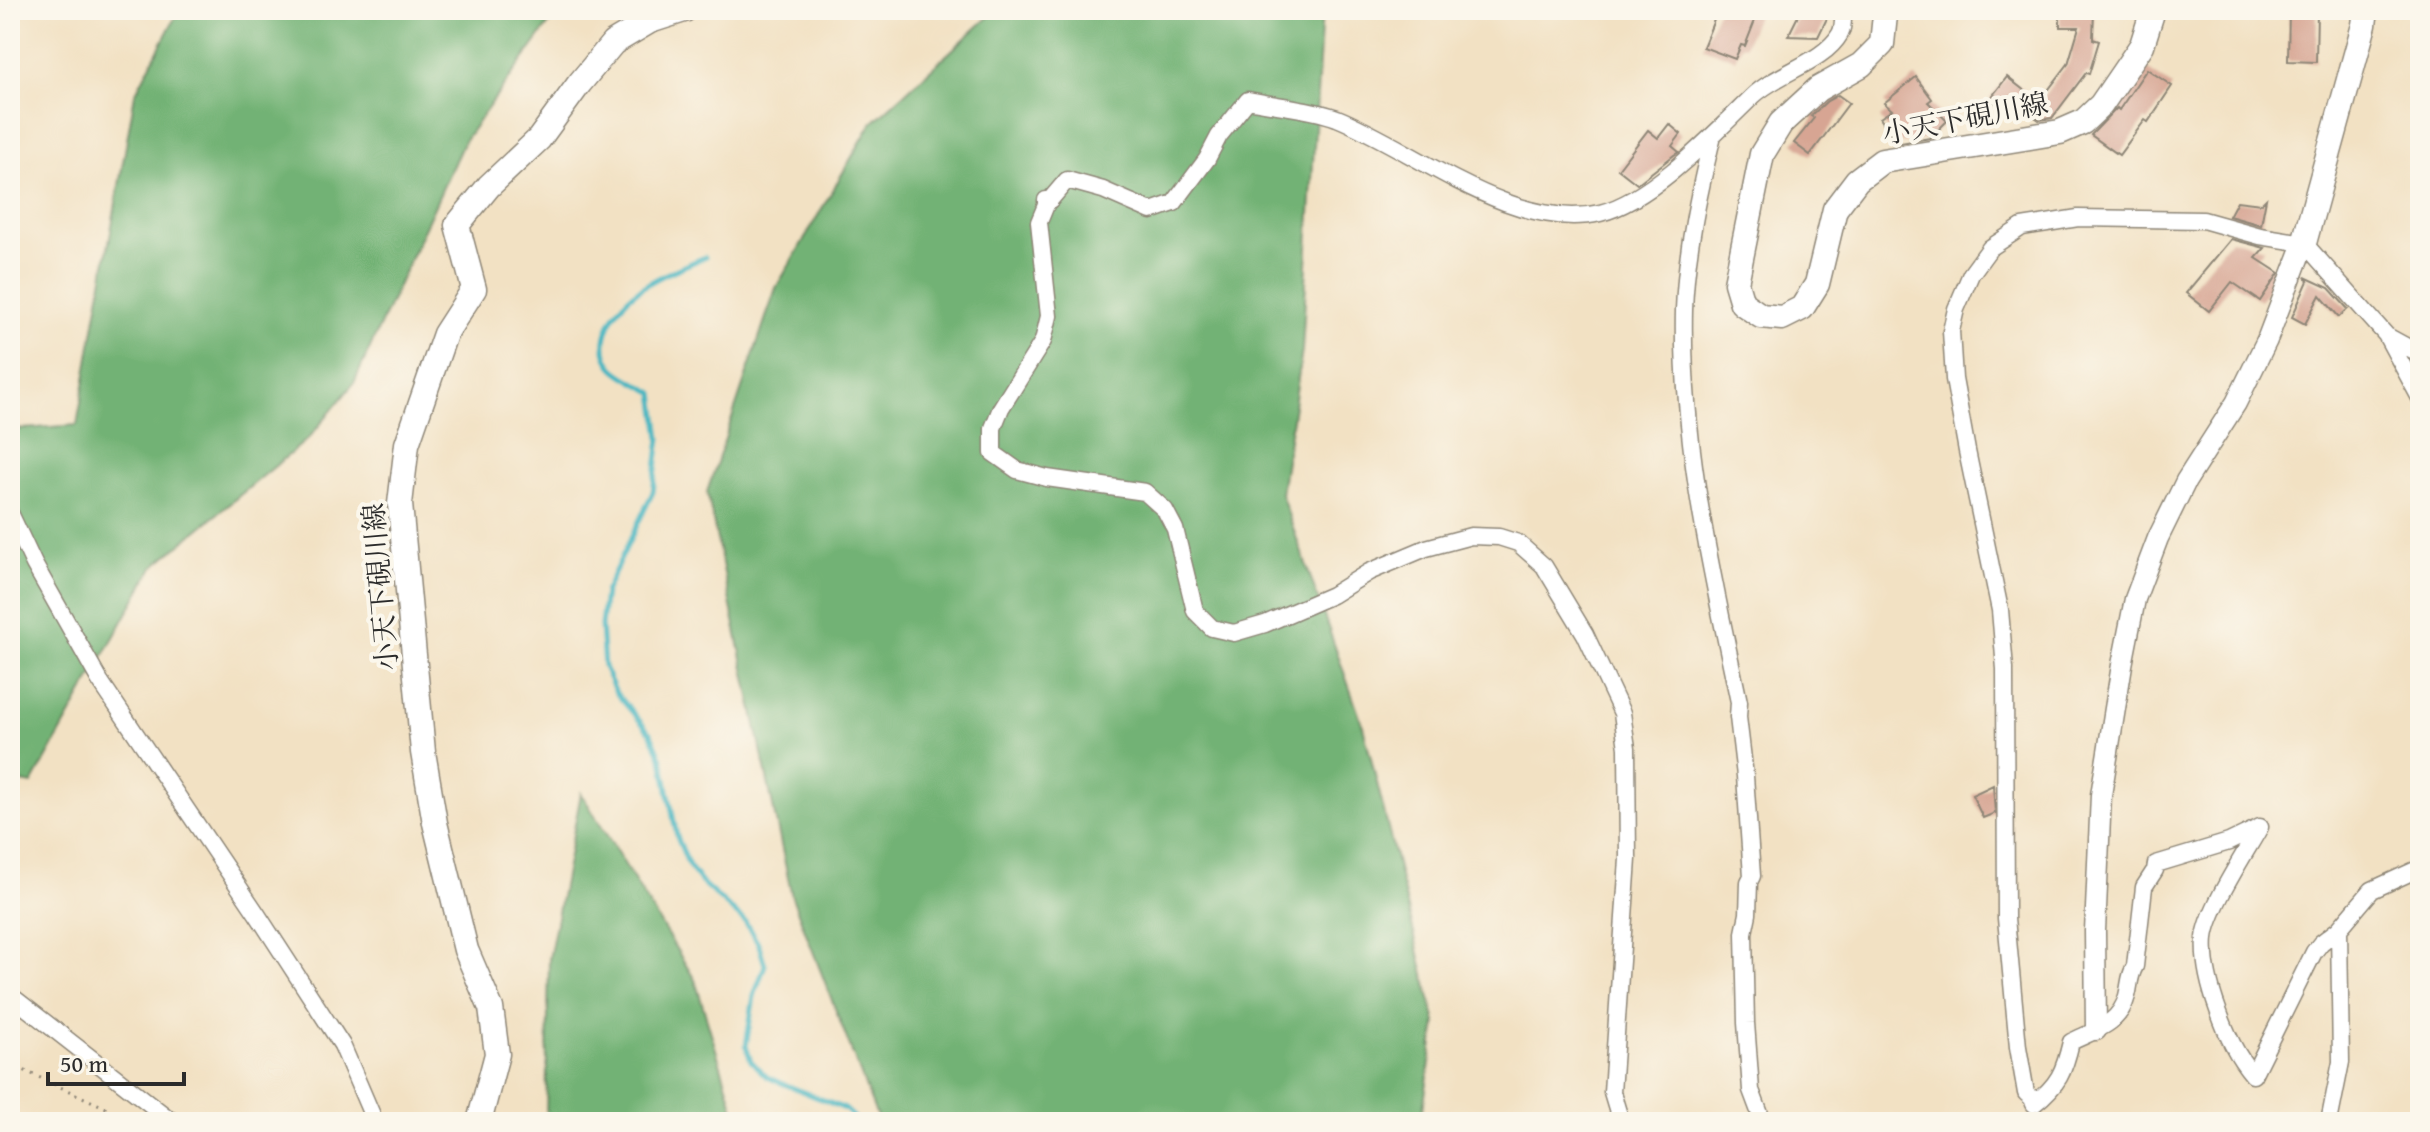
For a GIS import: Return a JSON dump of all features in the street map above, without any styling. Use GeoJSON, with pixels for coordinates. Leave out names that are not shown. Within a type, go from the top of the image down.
{"type":"FeatureCollection","features":[{"type":"Feature","properties":{"kind":"main road","name":"小天下硯川線"},"geometry":{"type":"LineString","coordinates":[[479,1122],[497,1054],[491,1008],[466,950],[435,823],[423,752],[400,504],[407,444],[445,334],[474,289],[457,225],[489,186],[539,139],[613,43],[650,21],[684,10]]}},
{"type":"Feature","properties":{"kind":"main road","name":"小天下硯川線"},"geometry":{"type":"LineString","coordinates":[[1884,10],[1882,44],[1861,65],[1818,89],[1781,123],[1762,154],[1736,283],[1742,303],[1761,316],[1782,318],[1802,308],[1817,284],[1835,209],[1857,180],[1882,161],[2060,132],[2083,122],[2101,105],[2142,45],[2153,10]]}},
{"type":"Feature","properties":{"kind":"main road"},"geometry":{"type":"LineString","coordinates":[[2304,243],[2366,10]]}},
{"type":"Feature","properties":{"kind":"street"},"geometry":{"type":"LineString","coordinates":[[1621,1122],[1612,1092],[1628,859],[1627,748],[1622,713],[1585,634],[1544,566],[1518,543],[1499,537],[1471,536],[1426,548],[1369,572],[1332,595],[1265,624],[1234,633],[1212,628],[1195,611],[1175,529],[1165,510],[1145,492],[1047,478],[1017,470],[993,453],[993,428],[1001,408],[1043,341],[1049,316],[1039,222],[1046,200],[1050,200],[1067,180],[1103,190],[1151,211],[1174,203],[1207,159],[1219,136],[1248,100],[1335,118],[1449,177],[1528,210],[1565,216],[1601,212],[1643,193],[1760,90],[1827,50],[1842,31],[1843,10]]}},
{"type":"Feature","properties":{"kind":"street"},"geometry":{"type":"LineString","coordinates":[[1713,134],[1689,253],[1684,308],[1685,390],[1699,507],[1739,702],[1752,876],[1744,933],[1746,1023],[1751,1090],[1763,1122]]}},
{"type":"Feature","properties":{"kind":"street"},"geometry":{"type":"LineString","coordinates":[[2420,398],[2386,335],[2304,243],[2260,236],[2203,220],[2078,218],[2022,227],[1990,248],[1971,274],[1956,309],[1951,331],[1954,379],[2000,610],[2005,669],[2006,918],[2018,1047],[2026,1093],[2034,1104],[2053,1089],[2065,1069],[2071,1042],[2114,1022],[2123,1007],[2135,966],[2144,887],[2156,864],[2229,842],[2260,827],[2218,901],[2205,937],[2208,981],[2226,1033],[2238,1058],[2253,1075],[2314,952],[2339,929],[2372,890],[2420,868]]}},
{"type":"Feature","properties":{"kind":"street"},"geometry":{"type":"LineString","coordinates":[[2096,1030],[2095,931],[2101,795],[2135,599],[2158,538],[2186,481],[2236,403],[2267,340],[2304,243]]}},
{"type":"Feature","properties":{"kind":"street"},"geometry":{"type":"LineString","coordinates":[[2386,335],[2420,354]]}},
{"type":"Feature","properties":{"kind":"street"},"geometry":{"type":"LineString","coordinates":[[10,513],[34,564],[100,681],[342,1045],[375,1122]]}},
{"type":"Feature","properties":{"kind":"street"},"geometry":{"type":"LineString","coordinates":[[2329,1122],[2341,1062],[2339,929]]}},
{"type":"Feature","properties":{"kind":"street"},"geometry":{"type":"LineString","coordinates":[[10,995],[173,1122]]}},
{"type":"Feature","properties":{"kind":"path"},"geometry":{"type":"LineString","coordinates":[[10,1064],[137,1122]]}},
{"type":"Feature","properties":{"kind":"green space"},"geometry":{"type":"Polygon","coordinates":[[[179,10],[559,10],[464,141],[354,383],[309,438],[153,567],[32,784],[10,780],[10,430],[77,425],[135,94],[179,10]]]}},
{"type":"Feature","properties":{"kind":"green space"},"geometry":{"type":"Polygon","coordinates":[[[996,10],[1322,10],[1302,351],[1281,494],[1363,726],[1436,1023],[1421,1122],[879,1122],[792,897],[707,492],[776,288],[871,124],[996,10]]]}},
{"type":"Feature","properties":{"kind":"green space"},"geometry":{"type":"Polygon","coordinates":[[[581,793],[695,980],[738,1122],[546,1122],[549,959],[581,793]]]}},
{"type":"Feature","properties":{"kind":"building"},"geometry":{"type":"Polygon","coordinates":[[[1718,10],[1759,10],[1745,46],[1741,45],[1735,59],[1703,47],[1718,10]]]}},
{"type":"Feature","properties":{"kind":"building"},"geometry":{"type":"Polygon","coordinates":[[[1801,10],[1831,10],[1818,37],[1788,36],[1801,10]]]}},
{"type":"Feature","properties":{"kind":"building"},"geometry":{"type":"Polygon","coordinates":[[[2060,10],[2094,10],[2093,39],[2099,41],[2089,74],[2086,73],[2052,118],[2039,120],[2013,101],[2005,111],[1990,99],[2007,77],[2039,102],[2068,64],[2079,27],[2060,27],[2060,10]]]}},
{"type":"Feature","properties":{"kind":"building"},"geometry":{"type":"Polygon","coordinates":[[[2289,10],[2317,10],[2316,62],[2288,61],[2289,10]]]}},
{"type":"Feature","properties":{"kind":"building"},"geometry":{"type":"Polygon","coordinates":[[[2147,69],[2172,86],[2148,122],[2145,120],[2119,155],[2091,135],[2117,108],[2119,110],[2147,69]]]}},
{"type":"Feature","properties":{"kind":"building"},"geometry":{"type":"Polygon","coordinates":[[[1916,77],[1932,99],[1928,102],[1947,121],[1930,138],[1901,143],[1880,118],[1892,110],[1884,103],[1916,77]]]}},
{"type":"Feature","properties":{"kind":"building"},"geometry":{"type":"Polygon","coordinates":[[[1838,95],[1849,103],[1810,155],[1794,143],[1814,118],[1811,116],[1838,95]]]}},
{"type":"Feature","properties":{"kind":"building"},"geometry":{"type":"Polygon","coordinates":[[[1669,124],[1681,134],[1672,146],[1679,152],[1637,184],[1618,169],[1648,130],[1658,138],[1669,124]]]}},
{"type":"Feature","properties":{"kind":"building"},"geometry":{"type":"Polygon","coordinates":[[[2266,199],[2261,225],[2229,216],[2237,201],[2261,204],[2266,199]]]}},
{"type":"Feature","properties":{"kind":"building"},"geometry":{"type":"Polygon","coordinates":[[[2231,239],[2265,248],[2256,258],[2279,273],[2260,301],[2232,282],[2209,311],[2186,293],[2231,239]]]}},
{"type":"Feature","properties":{"kind":"building"},"geometry":{"type":"Polygon","coordinates":[[[2305,277],[2329,288],[2348,309],[2339,317],[2320,295],[2305,324],[2292,317],[2308,281],[2305,277]]]}},
{"type":"Feature","properties":{"kind":"building"},"geometry":{"type":"Polygon","coordinates":[[[1993,785],[1995,813],[1983,818],[1972,795],[1993,785]]]}},
{"type":"Feature","properties":{"kind":"waterway"},"geometry":{"type":"LineString","coordinates":[[705,257],[662,276],[629,297],[615,315],[606,335],[605,346],[612,366],[654,393],[660,438],[653,492],[605,592],[601,625],[604,667],[616,693],[651,734],[662,759],[677,837],[689,866],[702,883],[745,922],[759,945],[765,965],[754,996],[746,1046],[751,1061],[767,1077],[845,1109],[859,1122]]}}]}
